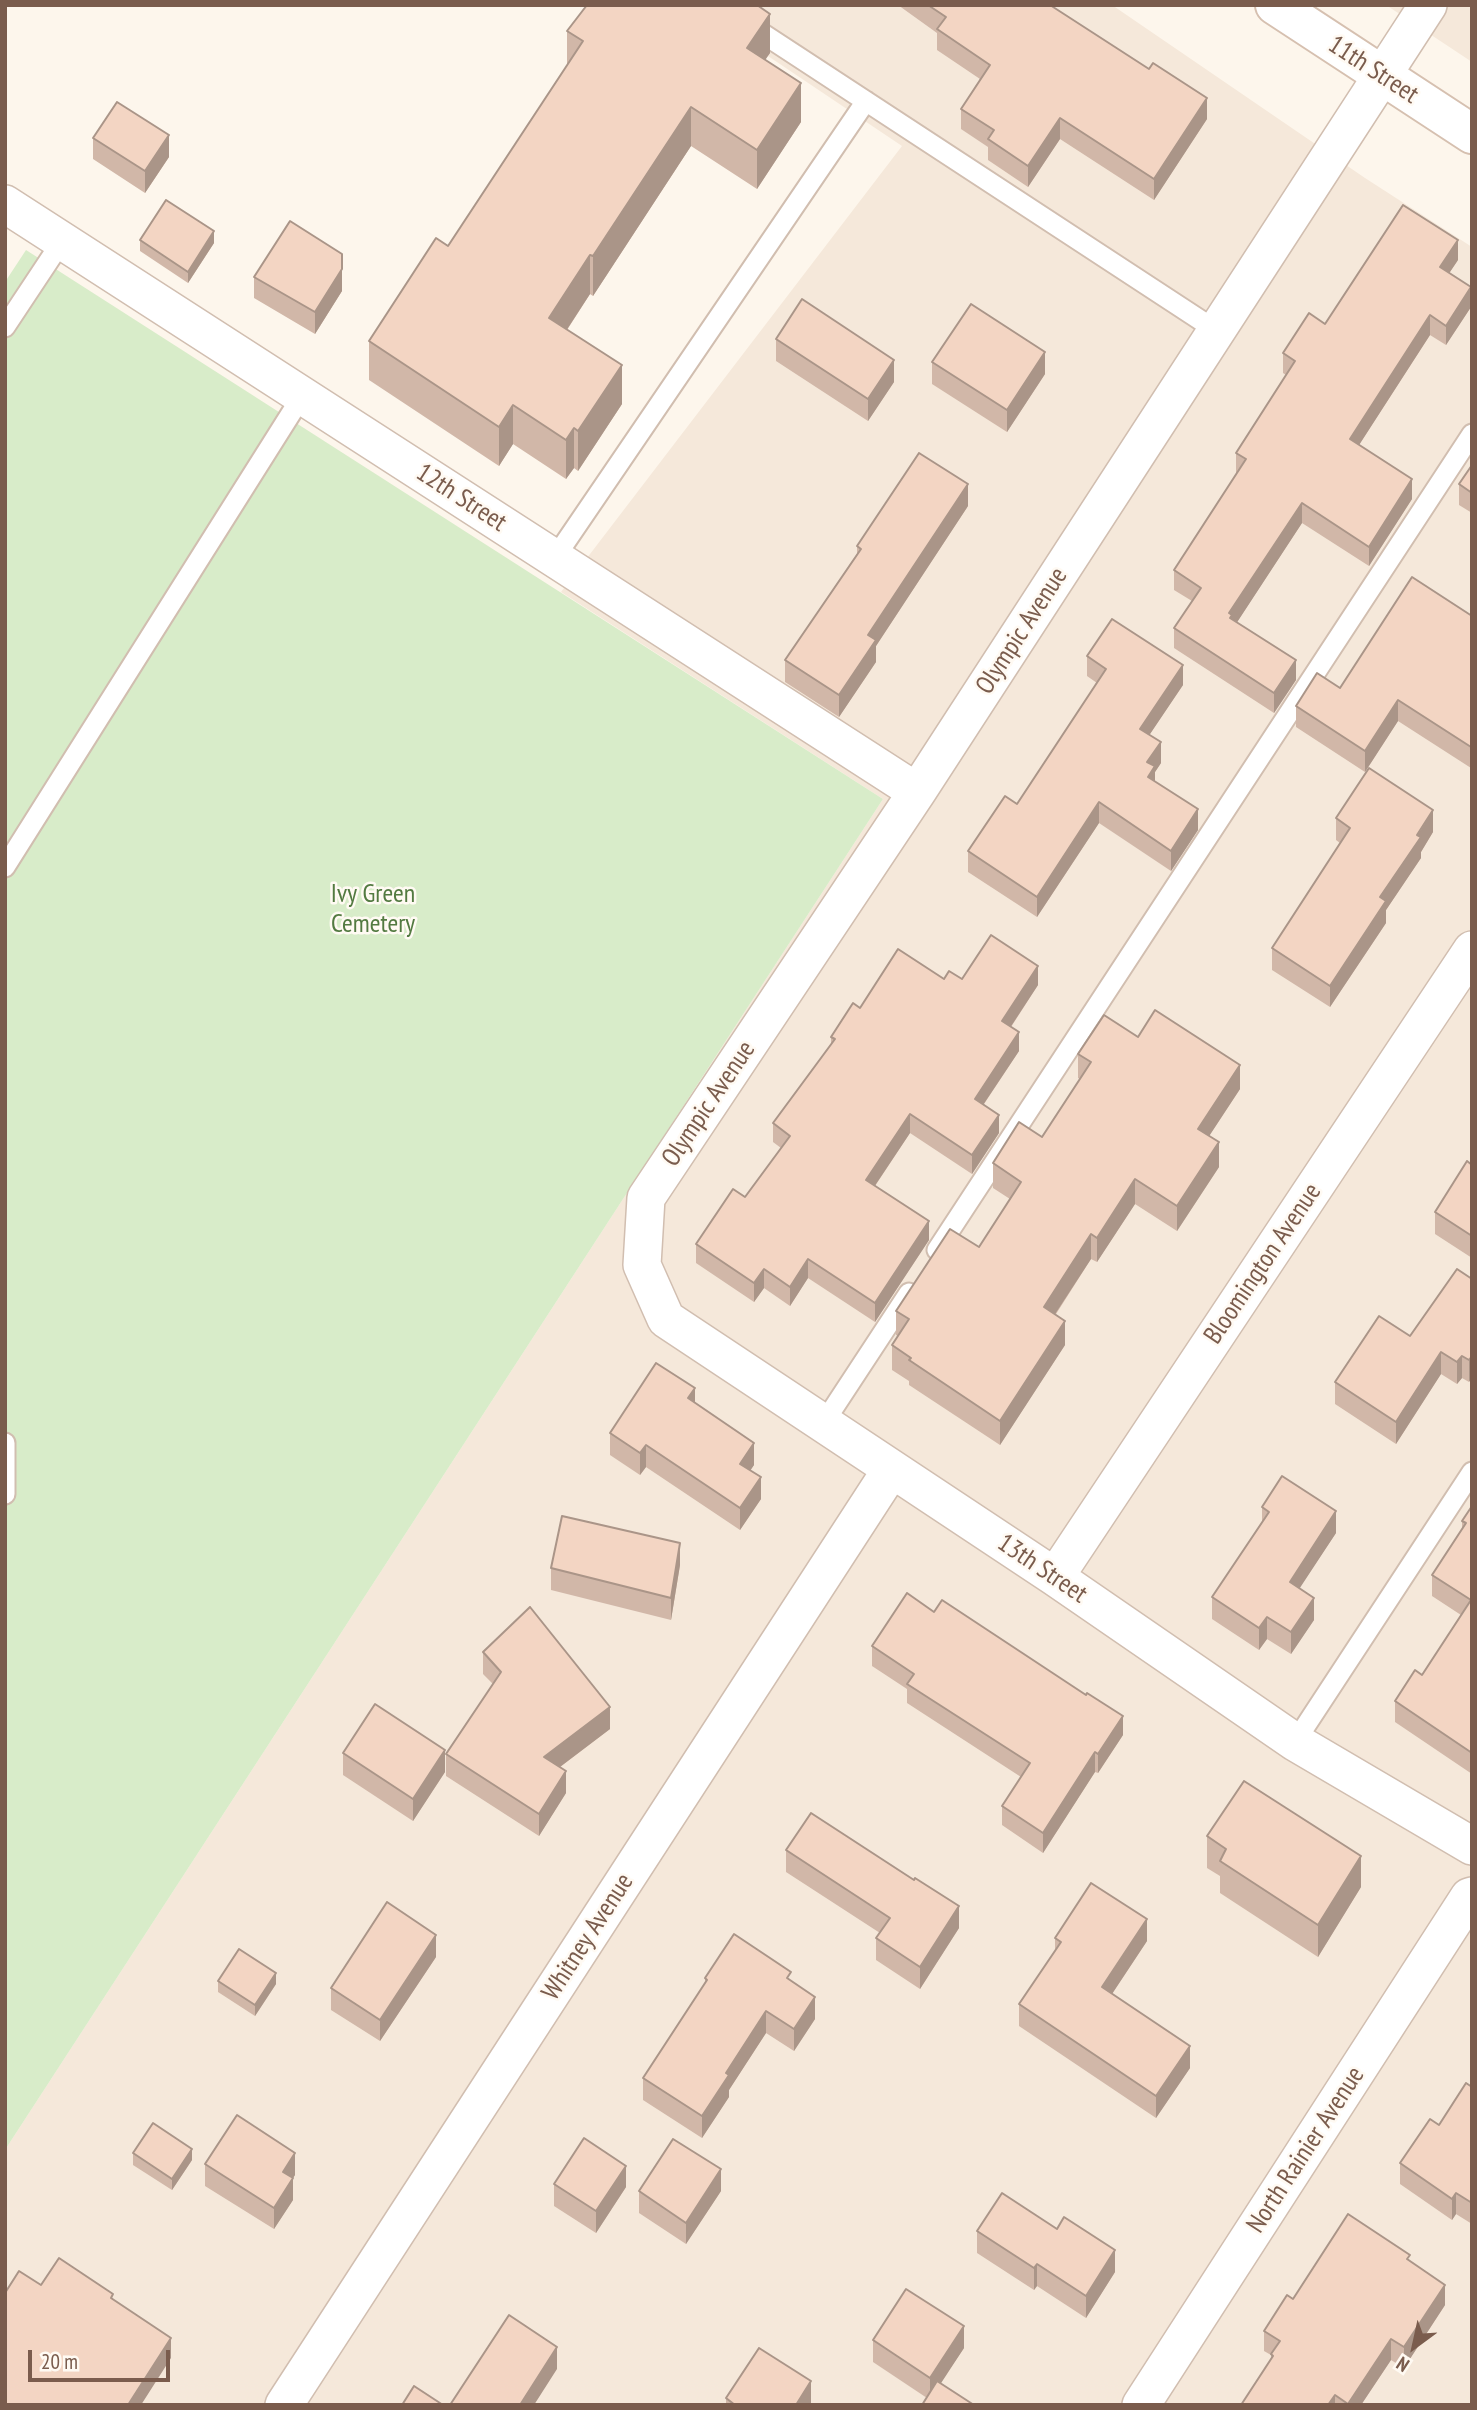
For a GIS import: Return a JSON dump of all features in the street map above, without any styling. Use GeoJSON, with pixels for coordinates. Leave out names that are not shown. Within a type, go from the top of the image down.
{"type":"FeatureCollection","features":[{"type":"Feature","properties":{"kind":"main road","name":"11th Street"},"geometry":{"type":"LineString","coordinates":[[1275,5],[1472,134]]}},
{"type":"Feature","properties":{"kind":"street","name":"Olympic Avenue"},"geometry":{"type":"LineString","coordinates":[[642,1265],[646,1198],[917,792],[1428,5]]}},
{"type":"Feature","properties":{"kind":"street","name":"12th Street"},"geometry":{"type":"LineString","coordinates":[[5,204],[917,792]]}},
{"type":"Feature","properties":{"kind":"street","name":"Bloomington Avenue"},"geometry":{"type":"LineString","coordinates":[[1055,1577],[1472,950]]}},
{"type":"Feature","properties":{"kind":"street","name":"13th Street"},"geometry":{"type":"LineString","coordinates":[[642,1265],[666,1319],[1055,1577],[1295,1742],[1472,1846]]}},
{"type":"Feature","properties":{"kind":"street","name":"Whitney Avenue"},"geometry":{"type":"LineString","coordinates":[[284,2405],[891,1470]]}},
{"type":"Feature","properties":{"kind":"street","name":"North Rainier Avenue"},"geometry":{"type":"LineString","coordinates":[[1141,2405],[1472,1896]]}},
{"type":"Feature","properties":{"kind":"lane"},"geometry":{"type":"LineString","coordinates":[[719,5],[1217,331]]}},
{"type":"Feature","properties":{"kind":"lane"},"geometry":{"type":"LineString","coordinates":[[554,559],[866,101]]}},
{"type":"Feature","properties":{"kind":"lane"},"geometry":{"type":"LineString","coordinates":[[5,327],[62,241]]}},
{"type":"Feature","properties":{"kind":"lane"},"geometry":{"type":"LineString","coordinates":[[5,867],[302,396]]}},
{"type":"Feature","properties":{"kind":"lane"},"geometry":{"type":"LineString","coordinates":[[823,1424],[1472,434]]}},
{"type":"Feature","properties":{"kind":"lane"},"geometry":{"type":"LineString","coordinates":[[5,1443],[5,1494]]}},
{"type":"Feature","properties":{"kind":"lane"},"geometry":{"type":"LineString","coordinates":[[1295,1742],[1472,1472]]}},
{"type":"Feature","properties":{"kind":"shaded area"},"geometry":{"type":"Polygon","coordinates":[[[692,5],[1112,5],[1365,178],[1472,247],[1472,2405],[5,2405],[5,2150],[883,799],[561,592],[902,146],[692,5]]]}},
{"type":"Feature","properties":{"kind":"shaded area"},"geometry":{"type":"Polygon","coordinates":[[[1386,5],[1472,5],[1472,62],[1386,5]]]}},
{"type":"Feature","properties":{"kind":"green space","name":"Ivy Green Cemetery"},"geometry":{"type":"Polygon","coordinates":[[[26,250],[883,799],[5,2150],[5,282],[26,250]]]}},
{"type":"Feature","properties":{"kind":"building"},"geometry":{"type":"Polygon","coordinates":[[[587,5],[757,5],[770,14],[747,48],[801,83],[757,150],[691,107],[593,256],[590,255],[549,318],[622,365],[578,431],[574,428],[566,440],[513,405],[499,427],[369,341],[436,238],[448,246],[583,41],[567,31],[587,5]]]}},
{"type":"Feature","properties":{"kind":"building"},"geometry":{"type":"Polygon","coordinates":[[[928,5],[1050,5],[1149,69],[1153,63],[1207,98],[1154,179],[1060,118],[1028,166],[988,139],[994,130],[961,109],[990,65],[937,29],[946,17],[928,5]]]}},
{"type":"Feature","properties":{"kind":"building"},"geometry":{"type":"Polygon","coordinates":[[[117,102],[169,135],[145,171],[93,138],[117,102]]]}},
{"type":"Feature","properties":{"kind":"building"},"geometry":{"type":"Polygon","coordinates":[[[166,200],[214,231],[188,272],[140,240],[166,200]]]}},
{"type":"Feature","properties":{"kind":"building"},"geometry":{"type":"Polygon","coordinates":[[[1403,205],[1458,240],[1440,267],[1471,287],[1446,326],[1430,315],[1350,439],[1412,479],[1369,547],[1302,503],[1229,613],[1232,615],[1230,618],[1296,660],[1274,693],[1174,628],[1201,588],[1174,570],[1246,459],[1236,453],[1295,361],[1283,353],[1309,313],[1325,324],[1403,205]]]}},
{"type":"Feature","properties":{"kind":"building"},"geometry":{"type":"Polygon","coordinates":[[[290,221],[342,254],[342,269],[315,312],[254,277],[290,221]]]}},
{"type":"Feature","properties":{"kind":"building"},"geometry":{"type":"Polygon","coordinates":[[[802,299],[894,360],[868,399],[776,339],[802,299]]]}},
{"type":"Feature","properties":{"kind":"building"},"geometry":{"type":"Polygon","coordinates":[[[971,304],[1045,352],[1007,410],[932,362],[971,304]]]}},
{"type":"Feature","properties":{"kind":"building"},"geometry":{"type":"Polygon","coordinates":[[[919,453],[968,484],[868,635],[876,640],[839,695],[785,660],[861,549],[857,546],[919,453]]]}},
{"type":"Feature","properties":{"kind":"building"},"geometry":{"type":"Polygon","coordinates":[[[1472,465],[1472,493],[1459,484],[1472,465]]]}},
{"type":"Feature","properties":{"kind":"building"},"geometry":{"type":"Polygon","coordinates":[[[1412,577],[1472,616],[1472,746],[1398,700],[1365,751],[1296,706],[1317,673],[1340,688],[1412,577]]]}},
{"type":"Feature","properties":{"kind":"building"},"geometry":{"type":"Polygon","coordinates":[[[1112,619],[1183,665],[1140,729],[1161,742],[1147,762],[1155,766],[1148,777],[1198,809],[1171,851],[1099,802],[1037,897],[968,851],[1005,796],[1017,804],[1106,669],[1087,656],[1112,619]]]}},
{"type":"Feature","properties":{"kind":"building"},"geometry":{"type":"Polygon","coordinates":[[[1369,768],[1433,810],[1417,835],[1421,837],[1380,897],[1386,901],[1330,986],[1272,948],[1350,828],[1336,818],[1369,768]]]}},
{"type":"Feature","properties":{"kind":"building"},"geometry":{"type":"Polygon","coordinates":[[[991,935],[1038,966],[1002,1021],[1019,1032],[975,1099],[999,1115],[972,1155],[910,1114],[866,1180],[929,1221],[875,1303],[808,1259],[790,1287],[764,1269],[754,1283],[696,1244],[733,1189],[745,1197],[790,1136],[773,1123],[835,1039],[831,1037],[853,1003],[860,1008],[898,949],[944,979],[949,971],[962,979],[991,935]]]}},
{"type":"Feature","properties":{"kind":"building"},"geometry":{"type":"Polygon","coordinates":[[[1155,1010],[1240,1065],[1198,1129],[1219,1142],[1177,1206],[1135,1179],[1097,1238],[1091,1234],[1044,1307],[1065,1321],[1000,1421],[909,1360],[911,1358],[892,1345],[909,1319],[896,1311],[950,1229],[979,1247],[1021,1182],[993,1163],[1019,1122],[1042,1137],[1091,1062],[1078,1054],[1104,1015],[1138,1037],[1155,1010]]]}},
{"type":"Feature","properties":{"kind":"building"},"geometry":{"type":"Polygon","coordinates":[[[1467,1161],[1472,1165],[1472,1236],[1435,1212],[1467,1161]]]}},
{"type":"Feature","properties":{"kind":"building"},"geometry":{"type":"Polygon","coordinates":[[[1457,1269],[1472,1279],[1472,1356],[1469,1360],[1462,1356],[1457,1362],[1441,1352],[1396,1422],[1335,1382],[1379,1316],[1410,1336],[1457,1269]]]}},
{"type":"Feature","properties":{"kind":"building"},"geometry":{"type":"Polygon","coordinates":[[[656,1363],[695,1388],[688,1398],[754,1443],[740,1464],[761,1477],[740,1508],[646,1445],[640,1453],[610,1433],[656,1363]]]}},
{"type":"Feature","properties":{"kind":"building"},"geometry":{"type":"Polygon","coordinates":[[[1282,1476],[1336,1511],[1290,1582],[1314,1598],[1291,1632],[1267,1617],[1259,1628],[1212,1597],[1269,1512],[1262,1507],[1282,1476]]]}},
{"type":"Feature","properties":{"kind":"building"},"geometry":{"type":"Polygon","coordinates":[[[1472,1506],[1472,1753],[1395,1701],[1415,1670],[1422,1675],[1471,1600],[1432,1575],[1466,1523],[1462,1521],[1472,1506]]]}},
{"type":"Feature","properties":{"kind":"building"},"geometry":{"type":"Polygon","coordinates":[[[562,1516],[680,1543],[671,1598],[551,1568],[562,1516]]]}},
{"type":"Feature","properties":{"kind":"building"},"geometry":{"type":"Polygon","coordinates":[[[907,1593],[934,1612],[942,1600],[1086,1695],[1087,1693],[1123,1716],[1098,1754],[1095,1752],[1043,1833],[1002,1806],[1030,1763],[907,1684],[914,1674],[872,1646],[907,1593]]]}},
{"type":"Feature","properties":{"kind":"building"},"geometry":{"type":"Polygon","coordinates":[[[530,1607],[610,1707],[544,1757],[566,1771],[539,1814],[446,1754],[501,1672],[483,1652],[530,1607]]]}},
{"type":"Feature","properties":{"kind":"building"},"geometry":{"type":"Polygon","coordinates":[[[375,1704],[445,1750],[413,1799],[343,1753],[375,1704]]]}},
{"type":"Feature","properties":{"kind":"building"},"geometry":{"type":"Polygon","coordinates":[[[1244,1781],[1361,1856],[1318,1925],[1220,1861],[1226,1849],[1207,1836],[1244,1781]]]}},
{"type":"Feature","properties":{"kind":"building"},"geometry":{"type":"Polygon","coordinates":[[[811,1813],[959,1906],[920,1967],[876,1938],[890,1918],[786,1850],[811,1813]]]}},
{"type":"Feature","properties":{"kind":"building"},"geometry":{"type":"Polygon","coordinates":[[[1091,1883],[1147,1919],[1102,1987],[1190,2046],[1156,2096],[1019,2004],[1061,1942],[1055,1938],[1091,1883]]]}},
{"type":"Feature","properties":{"kind":"building"},"geometry":{"type":"Polygon","coordinates":[[[387,1902],[436,1935],[380,2020],[331,1988],[387,1902]]]}},
{"type":"Feature","properties":{"kind":"building"},"geometry":{"type":"Polygon","coordinates":[[[734,1934],[791,1972],[787,1978],[815,1997],[794,2029],[766,2011],[702,2116],[643,2078],[734,1934]]]}},
{"type":"Feature","properties":{"kind":"building"},"geometry":{"type":"Polygon","coordinates":[[[239,1949],[276,1973],[255,2005],[218,1981],[239,1949]]]}},
{"type":"Feature","properties":{"kind":"building"},"geometry":{"type":"Polygon","coordinates":[[[1466,2083],[1472,2087],[1472,2203],[1456,2193],[1452,2199],[1400,2163],[1430,2119],[1439,2125],[1466,2083]]]}},
{"type":"Feature","properties":{"kind":"building"},"geometry":{"type":"Polygon","coordinates":[[[237,2115],[295,2153],[283,2172],[293,2178],[274,2208],[205,2164],[237,2115]]]}},
{"type":"Feature","properties":{"kind":"building"},"geometry":{"type":"Polygon","coordinates":[[[153,2123],[192,2149],[172,2179],[133,2153],[153,2123]]]}},
{"type":"Feature","properties":{"kind":"building"},"geometry":{"type":"Polygon","coordinates":[[[584,2138],[626,2166],[596,2211],[554,2184],[584,2138]]]}},
{"type":"Feature","properties":{"kind":"building"},"geometry":{"type":"Polygon","coordinates":[[[673,2139],[721,2169],[686,2223],[639,2191],[673,2139]]]}},
{"type":"Feature","properties":{"kind":"building"},"geometry":{"type":"Polygon","coordinates":[[[1002,2193],[1057,2229],[1064,2217],[1115,2250],[1086,2296],[1037,2264],[1034,2268],[977,2231],[1002,2193]]]}},
{"type":"Feature","properties":{"kind":"building"},"geometry":{"type":"Polygon","coordinates":[[[1348,2214],[1410,2255],[1407,2259],[1445,2285],[1404,2347],[1391,2339],[1348,2404],[1335,2395],[1328,2405],[1241,2405],[1280,2341],[1264,2331],[1287,2295],[1293,2299],[1348,2214]]]}},
{"type":"Feature","properties":{"kind":"building"},"geometry":{"type":"Polygon","coordinates":[[[59,2258],[113,2294],[111,2298],[171,2338],[128,2405],[5,2405],[5,2293],[19,2271],[41,2285],[59,2258]]]}},
{"type":"Feature","properties":{"kind":"building"},"geometry":{"type":"Polygon","coordinates":[[[906,2289],[964,2326],[930,2378],[873,2340],[906,2289]]]}},
{"type":"Feature","properties":{"kind":"building"},"geometry":{"type":"Polygon","coordinates":[[[509,2315],[557,2347],[520,2405],[450,2405],[509,2315]]]}},
{"type":"Feature","properties":{"kind":"building"},"geometry":{"type":"Polygon","coordinates":[[[759,2348],[811,2381],[796,2405],[735,2405],[726,2398],[759,2348]]]}},
{"type":"Feature","properties":{"kind":"building"},"geometry":{"type":"Polygon","coordinates":[[[937,2381],[974,2405],[922,2405],[937,2381]]]}},
{"type":"Feature","properties":{"kind":"building"},"geometry":{"type":"Polygon","coordinates":[[[414,2386],[443,2405],[402,2405],[414,2386]]]}}]}
